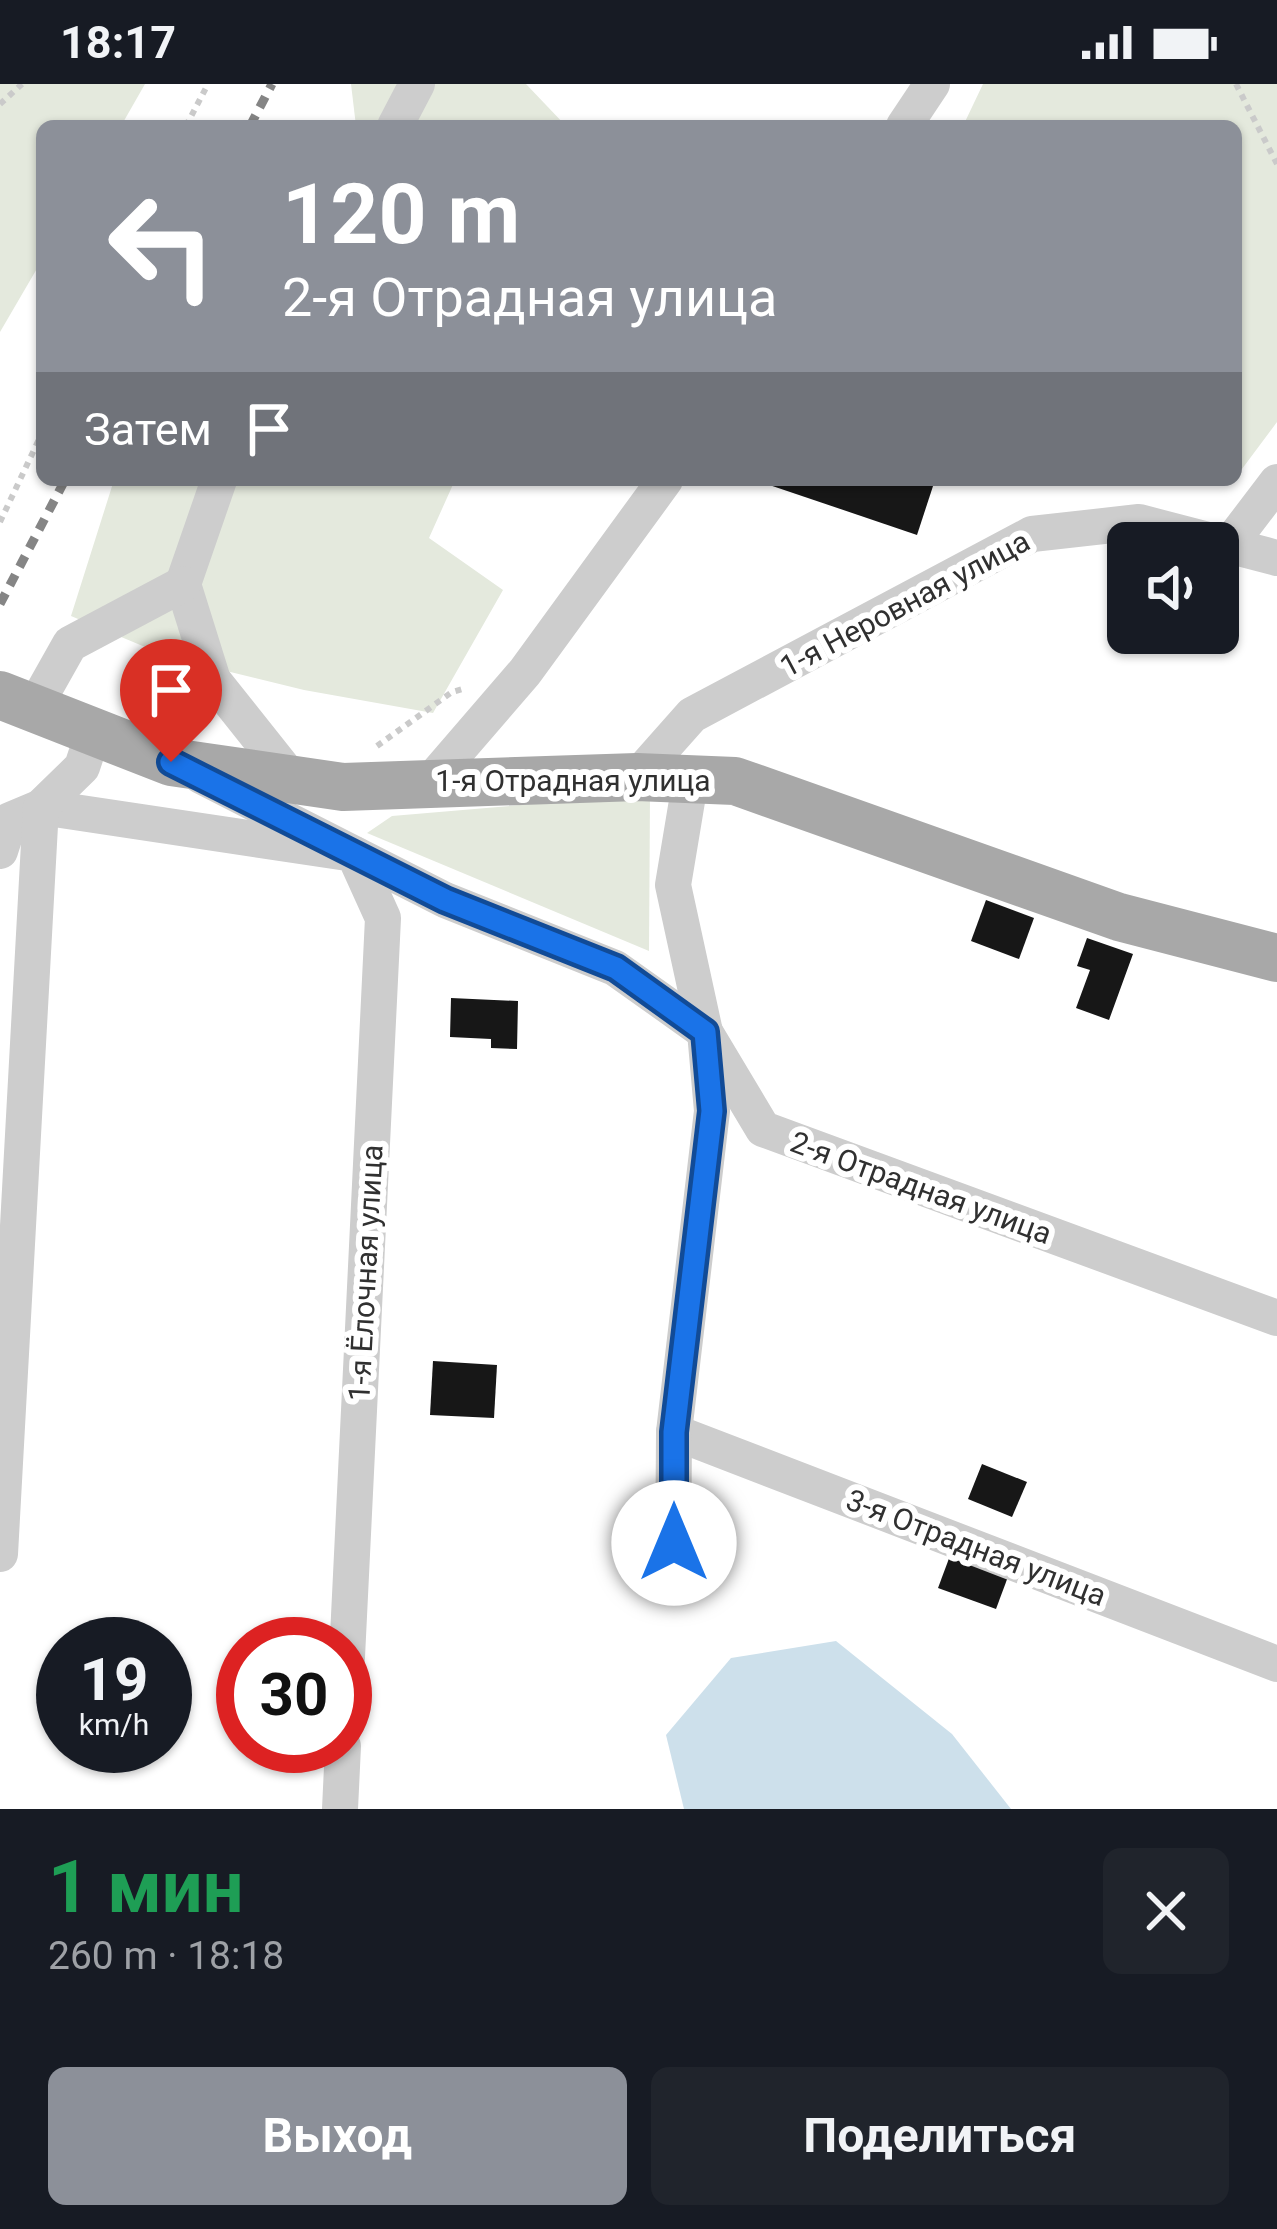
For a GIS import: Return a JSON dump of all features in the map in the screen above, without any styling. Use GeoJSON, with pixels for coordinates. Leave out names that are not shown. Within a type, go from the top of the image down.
{"type":"FeatureCollection","features":[{"type":"Feature","properties":{"kind":"main road","name":"1-я Отрадная улица"},"geometry":{"type":"LineString","coordinates":[[12,699],[171,762],[295,783],[343,787],[637,777],[735,781],[1119,917],[1277,958]]}},
{"type":"Feature","properties":{"kind":"street"},"geometry":{"type":"LineString","coordinates":[[398,120],[417,84]]}},
{"type":"Feature","properties":{"kind":"street"},"geometry":{"type":"LineString","coordinates":[[908,120],[932,84]]}},
{"type":"Feature","properties":{"kind":"street"},"geometry":{"type":"LineString","coordinates":[[1239,532],[1277,482]]}},
{"type":"Feature","properties":{"kind":"street"},"geometry":{"type":"LineString","coordinates":[[217,486],[183,584],[213,680],[295,783]]}},
{"type":"Feature","properties":{"kind":"street"},"geometry":{"type":"LineString","coordinates":[[431,782],[525,672],[661,486]]}},
{"type":"Feature","properties":{"kind":"street","name":"1-я Неровная улица"},"geometry":{"type":"LineString","coordinates":[[637,777],[692,716],[1032,534],[1107,526]]}},
{"type":"Feature","properties":{"kind":"street","name":"1-я Неровная улица"},"geometry":{"type":"LineString","coordinates":[[1239,548],[1277,558]]}},
{"type":"Feature","properties":{"kind":"street"},"geometry":{"type":"LineString","coordinates":[[12,699],[70,644],[183,584]]}},
{"type":"Feature","properties":{"kind":"street"},"geometry":{"type":"LineString","coordinates":[[0,851],[10,820],[41,807],[82,767],[94,731]]}},
{"type":"Feature","properties":{"kind":"street","name":"2-я Отрадная улица"},"geometry":{"type":"LineString","coordinates":[[171,762],[445,900],[616,968],[705,1032],[763,1130],[1277,1318]]}},
{"type":"Feature","properties":{"kind":"street"},"geometry":{"type":"LineString","coordinates":[[673,1579],[674,1432],[712,1111],[705,1032],[673,885],[692,777]]}},
{"type":"Feature","properties":{"kind":"street"},"geometry":{"type":"LineString","coordinates":[[41,807],[354,854]]}},
{"type":"Feature","properties":{"kind":"street"},"geometry":{"type":"LineString","coordinates":[[0,1554],[41,807]]}},
{"type":"Feature","properties":{"kind":"street","name":"1-я Ёлочная улица"},"geometry":{"type":"LineString","coordinates":[[349,1617],[383,918],[354,854]]}},
{"type":"Feature","properties":{"kind":"street","name":"3-я Отрадная улица"},"geometry":{"type":"LineString","coordinates":[[674,1432],[1277,1664]]}},
{"type":"Feature","properties":{"kind":"street"},"geometry":{"type":"LineString","coordinates":[[340,1809],[342,1773]]}},
{"type":"Feature","properties":{"kind":"path"},"geometry":{"type":"LineString","coordinates":[[0,104],[22,84]]}},
{"type":"Feature","properties":{"kind":"path"},"geometry":{"type":"LineString","coordinates":[[189,120],[208,84]]}},
{"type":"Feature","properties":{"kind":"path"},"geometry":{"type":"LineString","coordinates":[[1236,84],[1277,164]]}},
{"type":"Feature","properties":{"kind":"path"},"geometry":{"type":"LineString","coordinates":[[0,522],[36,446]]}},
{"type":"Feature","properties":{"kind":"path"},"geometry":{"type":"LineString","coordinates":[[373,749],[452,692],[470,687]]}},
{"type":"Feature","properties":{"kind":"shaded area"},"geometry":{"type":"Polygon","coordinates":[[[0,84],[145,84],[124,120],[36,120],[36,270],[0,332],[0,84]]]}},
{"type":"Feature","properties":{"kind":"shaded area"},"geometry":{"type":"Polygon","coordinates":[[[351,84],[526,84],[560,120],[355,120],[351,84]]]}},
{"type":"Feature","properties":{"kind":"shaded area"},"geometry":{"type":"Polygon","coordinates":[[[983,84],[1277,84],[1277,422],[1242,469],[1242,120],[966,120],[983,84]]]}},
{"type":"Feature","properties":{"kind":"shaded area"},"geometry":{"type":"Polygon","coordinates":[[[112,486],[452,486],[429,538],[503,590],[433,713],[304,690],[169,657],[71,616],[112,486]]]}},
{"type":"Feature","properties":{"kind":"shaded area"},"geometry":{"type":"Polygon","coordinates":[[[650,794],[649,951],[367,833],[392,816],[650,794]]]}},
{"type":"Feature","properties":{"kind":"water"},"geometry":{"type":"Polygon","coordinates":[[[836,1641],[952,1734],[1011,1809],[684,1809],[666,1735],[731,1658],[836,1641]]]}},
{"type":"Feature","properties":{"kind":"building"},"geometry":{"type":"Polygon","coordinates":[[[773,486],[933,486],[917,535],[773,486]]]}},
{"type":"Feature","properties":{"kind":"building"},"geometry":{"type":"Polygon","coordinates":[[[986,900],[1034,918],[1019,959],[971,941],[986,900]]]}},
{"type":"Feature","properties":{"kind":"building"},"geometry":{"type":"Polygon","coordinates":[[[1087,938],[1133,954],[1109,1020],[1076,1008],[1090,970],[1077,966],[1087,938]]]}},
{"type":"Feature","properties":{"kind":"building"},"geometry":{"type":"Polygon","coordinates":[[[451,998],[518,1001],[517,1049],[491,1048],[491,1039],[450,1037],[451,998]]]}},
{"type":"Feature","properties":{"kind":"building"},"geometry":{"type":"Polygon","coordinates":[[[433,1361],[497,1365],[494,1418],[430,1415],[433,1361]]]}},
{"type":"Feature","properties":{"kind":"building"},"geometry":{"type":"Polygon","coordinates":[[[982,1464],[1027,1482],[1012,1517],[968,1499],[982,1464]]]}},
{"type":"Feature","properties":{"kind":"building"},"geometry":{"type":"Polygon","coordinates":[[[951,1553],[1009,1574],[996,1609],[938,1588],[951,1553]]]}},
{"type":"Feature","properties":{"kind":"railway"},"geometry":{"type":"LineString","coordinates":[[253,120],[272,84]]}},
{"type":"Feature","properties":{"kind":"railway"},"geometry":{"type":"LineString","coordinates":[[0,604],[62,486]]}},
{"type":"Feature","properties":{"kind":"route"},"geometry":{"type":"LineString","coordinates":[[171,762],[445,900],[616,968],[705,1032],[712,1111],[674,1432],[674,1543]]}}]}
